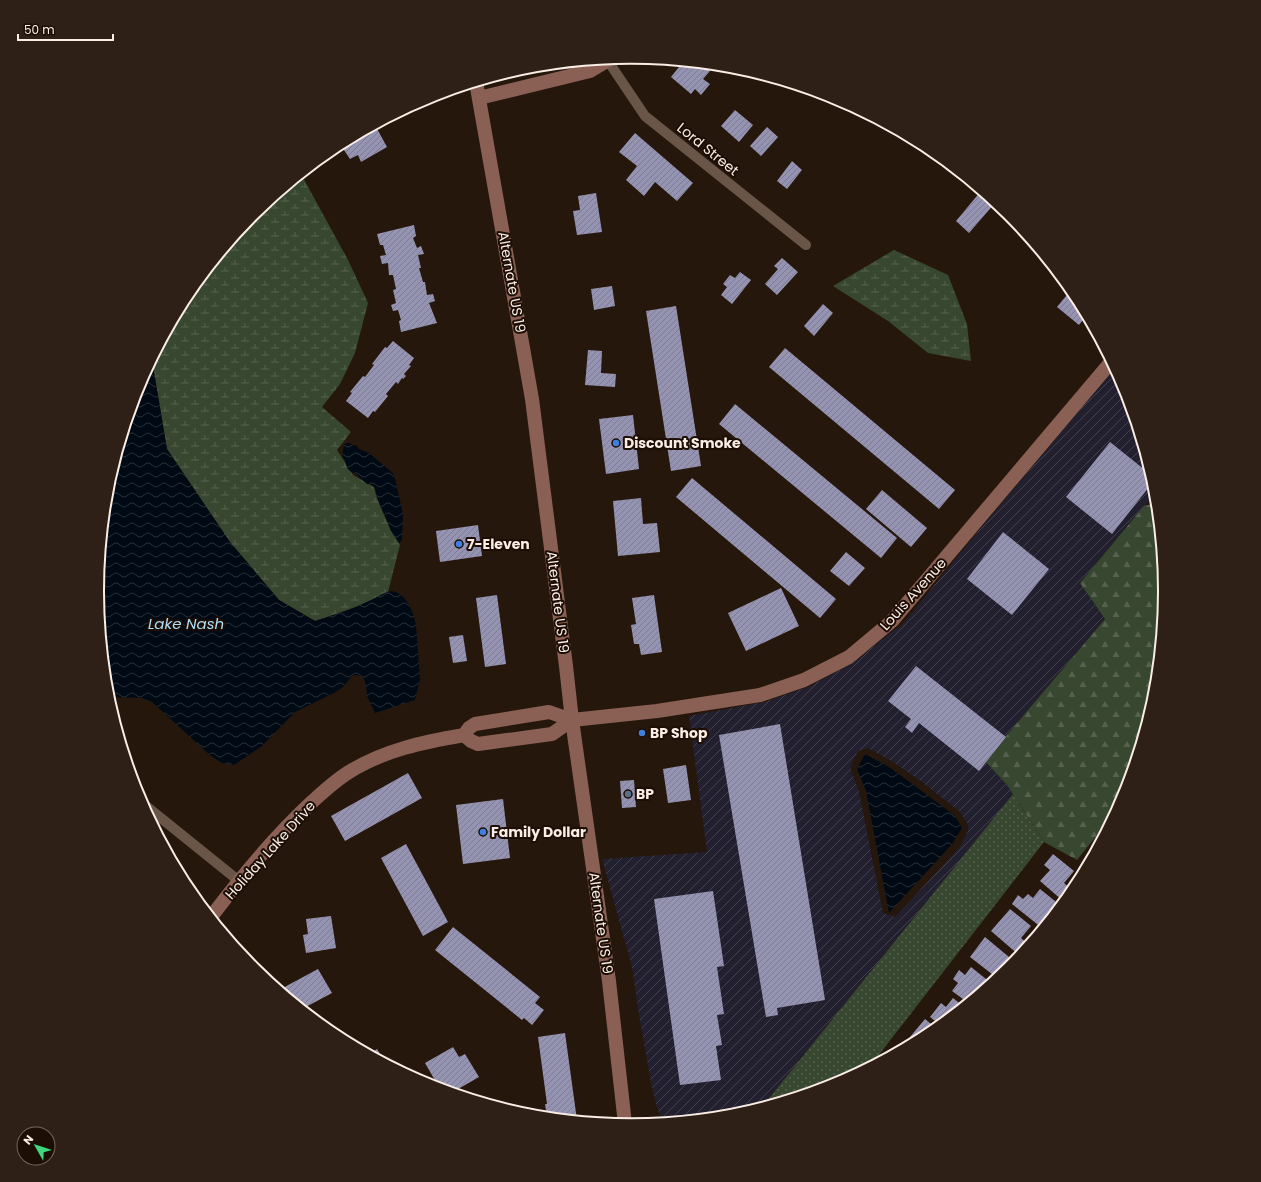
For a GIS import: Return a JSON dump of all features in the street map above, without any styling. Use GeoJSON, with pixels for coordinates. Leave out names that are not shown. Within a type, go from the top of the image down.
{"type":"FeatureCollection","features":[{"type":"Feature","properties":{"kind":"street"},"geometry":{"type":"LineString","coordinates":[[479,98],[590,72],[601,65]]}},
{"type":"Feature","properties":{"kind":"street","name":"Lord Street"},"geometry":{"type":"LineString","coordinates":[[612,65],[645,116],[806,245]]}},
{"type":"Feature","properties":{"kind":"street","name":"Alternate US 19"},"geometry":{"type":"LineString","coordinates":[[477,87],[532,399],[572,720],[609,981],[624,1118]]}},
{"type":"Feature","properties":{"kind":"street","name":"Louis Avenue"},"geometry":{"type":"LineString","coordinates":[[572,720],[657,711],[760,695],[804,680],[849,657],[892,622],[1107,367]]}},
{"type":"Feature","properties":{"kind":"street","name":"Holiday Lake Drive"},"geometry":{"type":"LineString","coordinates":[[214,914],[239,881],[295,818],[348,772],[374,759],[406,746],[464,735],[469,728],[475,724],[549,712],[572,720]]}},
{"type":"Feature","properties":{"kind":"street"},"geometry":{"type":"LineString","coordinates":[[464,735],[471,741],[478,744],[552,734],[572,720]]}},
{"type":"Feature","properties":{"kind":"street"},"geometry":{"type":"LineString","coordinates":[[152,811],[239,881]]}},
{"type":"Feature","properties":{"kind":"shaded area"},"geometry":{"type":"Polygon","coordinates":[[[1110,374],[1130,422],[1140,455],[1149,500],[1080,583],[1105,619],[985,761],[1016,794],[768,1100],[733,1108],[661,1117],[657,1108],[651,1083],[632,967],[602,859],[707,852],[689,716],[764,702],[808,687],[853,663],[901,626],[1110,374]],[[868,748],[858,751],[851,765],[851,770],[859,792],[883,913],[895,917],[959,848],[968,831],[968,824],[959,811],[893,762],[868,748]]]}},
{"type":"Feature","properties":{"kind":"green space"},"geometry":{"type":"Polygon","coordinates":[[[303,178],[348,260],[368,303],[355,353],[340,384],[322,407],[351,432],[337,450],[353,475],[374,487],[382,510],[400,545],[388,592],[362,605],[315,621],[279,600],[230,542],[167,449],[153,368],[158,358],[174,327],[212,270],[258,218],[303,178]]]}},
{"type":"Feature","properties":{"kind":"green space"},"geometry":{"type":"Polygon","coordinates":[[[894,250],[948,275],[967,324],[971,361],[928,353],[888,321],[833,286],[894,250]]]}},
{"type":"Feature","properties":{"kind":"green space"},"geometry":{"type":"Polygon","coordinates":[[[1150,505],[1153,522],[1158,591],[1153,660],[1147,694],[1140,727],[1130,760],[1117,793],[1098,834],[1077,860],[1044,842],[1007,785],[985,761],[1105,619],[1080,583],[1144,506],[1150,505]]]}},
{"type":"Feature","properties":{"kind":"green space"},"geometry":{"type":"Polygon","coordinates":[[[1013,794],[1044,842],[878,1056],[832,1078],[768,1100],[1013,794]]]}},
{"type":"Feature","properties":{"kind":"water","name":"Lake Nash"},"geometry":{"type":"Polygon","coordinates":[[[153,368],[167,449],[230,542],[279,600],[315,621],[352,608],[390,591],[400,594],[407,602],[414,616],[420,680],[415,700],[375,713],[367,696],[363,676],[353,675],[343,687],[334,693],[295,712],[262,746],[234,765],[222,763],[211,756],[152,702],[142,698],[115,697],[108,660],[105,625],[105,557],[108,522],[121,455],[131,422],[153,368]]]}},
{"type":"Feature","properties":{"kind":"water"},"geometry":{"type":"Polygon","coordinates":[[[349,443],[369,453],[394,474],[403,514],[402,540],[399,543],[391,531],[374,487],[367,484],[347,468],[345,460],[342,456],[344,444],[349,443]]]}},
{"type":"Feature","properties":{"kind":"water"},"geometry":{"type":"Polygon","coordinates":[[[865,754],[889,767],[955,816],[962,828],[953,843],[889,913],[866,791],[857,769],[865,754]]]}},
{"type":"Feature","properties":{"kind":"building"},"geometry":{"type":"Polygon","coordinates":[[[679,67],[709,71],[703,79],[710,84],[701,95],[695,89],[691,94],[671,77],[679,67]]]}},
{"type":"Feature","properties":{"kind":"building"},"geometry":{"type":"Polygon","coordinates":[[[735,110],[753,125],[739,142],[721,126],[735,110]]]}},
{"type":"Feature","properties":{"kind":"building"},"geometry":{"type":"Polygon","coordinates":[[[767,127],[778,137],[761,156],[750,146],[767,127]]]}},
{"type":"Feature","properties":{"kind":"building"},"geometry":{"type":"Polygon","coordinates":[[[377,129],[387,147],[361,162],[358,155],[350,159],[344,149],[377,129]]]}},
{"type":"Feature","properties":{"kind":"building"},"geometry":{"type":"Polygon","coordinates":[[[635,133],[693,183],[677,201],[655,182],[644,196],[626,180],[637,166],[619,152],[635,133]]]}},
{"type":"Feature","properties":{"kind":"building"},"geometry":{"type":"Polygon","coordinates":[[[792,161],[802,170],[787,189],[777,181],[792,161]]]}},
{"type":"Feature","properties":{"kind":"building"},"geometry":{"type":"Polygon","coordinates":[[[596,193],[602,232],[577,235],[573,211],[580,210],[578,196],[596,193]]]}},
{"type":"Feature","properties":{"kind":"building"},"geometry":{"type":"Polygon","coordinates":[[[978,195],[991,207],[969,233],[956,221],[978,195]]]}},
{"type":"Feature","properties":{"kind":"building"},"geometry":{"type":"Polygon","coordinates":[[[414,225],[416,236],[413,238],[417,248],[421,246],[424,254],[418,255],[421,268],[419,268],[423,282],[425,282],[427,295],[433,294],[435,301],[429,303],[437,323],[401,332],[399,321],[401,320],[398,310],[393,311],[391,305],[396,303],[393,290],[396,289],[393,275],[389,275],[388,263],[382,264],[380,256],[386,255],[383,245],[380,245],[377,234],[414,225]]]}},
{"type":"Feature","properties":{"kind":"building"},"geometry":{"type":"Polygon","coordinates":[[[782,258],[798,272],[777,295],[765,284],[778,269],[774,266],[782,258]]]}},
{"type":"Feature","properties":{"kind":"building"},"geometry":{"type":"Polygon","coordinates":[[[740,272],[751,280],[732,304],[721,295],[727,287],[723,284],[730,275],[735,278],[740,272]]]}},
{"type":"Feature","properties":{"kind":"building"},"geometry":{"type":"Polygon","coordinates":[[[612,286],[615,306],[594,310],[591,289],[612,286]]]}},
{"type":"Feature","properties":{"kind":"building"},"geometry":{"type":"Polygon","coordinates":[[[1067,295],[1082,320],[1079,325],[1057,307],[1067,295]]]}},
{"type":"Feature","properties":{"kind":"building"},"geometry":{"type":"Polygon","coordinates":[[[823,304],[833,313],[814,336],[804,326],[823,304]]]}},
{"type":"Feature","properties":{"kind":"building"},"geometry":{"type":"Polygon","coordinates":[[[676,306],[701,466],[671,471],[646,311],[676,306]]]}},
{"type":"Feature","properties":{"kind":"building"},"geometry":{"type":"Polygon","coordinates":[[[393,341],[414,358],[409,365],[411,366],[404,374],[406,376],[403,379],[402,378],[398,384],[396,382],[386,394],[388,396],[368,418],[346,401],[352,393],[350,392],[363,376],[365,377],[374,365],[372,364],[385,347],[387,348],[393,341]]]}},
{"type":"Feature","properties":{"kind":"building"},"geometry":{"type":"Polygon","coordinates":[[[785,348],[955,490],[939,509],[769,367],[785,348]]]}},
{"type":"Feature","properties":{"kind":"building"},"geometry":{"type":"Polygon","coordinates":[[[588,350],[602,351],[601,373],[616,374],[615,387],[585,385],[588,350]]]}},
{"type":"Feature","properties":{"kind":"building"},"geometry":{"type":"Polygon","coordinates":[[[735,404],[897,538],[881,558],[719,424],[735,404]]]}},
{"type":"Feature","properties":{"kind":"building"},"geometry":{"type":"Polygon","coordinates":[[[633,415],[639,469],[606,474],[599,419],[633,415]]]}},
{"type":"Feature","properties":{"kind":"building"},"geometry":{"type":"Polygon","coordinates":[[[1110,442],[1143,468],[1147,489],[1112,534],[1066,497],[1110,442]]]}},
{"type":"Feature","properties":{"kind":"building"},"geometry":{"type":"Polygon","coordinates":[[[692,478],[836,599],[820,618],[676,497],[692,478]]]}},
{"type":"Feature","properties":{"kind":"building"},"geometry":{"type":"Polygon","coordinates":[[[882,490],[927,528],[911,547],[866,509],[882,490]]]}},
{"type":"Feature","properties":{"kind":"building"},"geometry":{"type":"Polygon","coordinates":[[[641,498],[643,524],[657,523],[660,552],[618,556],[613,501],[641,498]]]}},
{"type":"Feature","properties":{"kind":"building","name":"7-Eleven"},"geometry":{"type":"Polygon","coordinates":[[[478,525],[482,556],[440,562],[436,531],[478,525]]]}},
{"type":"Feature","properties":{"kind":"building"},"geometry":{"type":"Polygon","coordinates":[[[1003,532],[1049,569],[1012,615],[967,579],[1003,532]]]}},
{"type":"Feature","properties":{"kind":"building"},"geometry":{"type":"Polygon","coordinates":[[[846,552],[865,568],[849,586],[830,571],[846,552]]]}},
{"type":"Feature","properties":{"kind":"building"},"geometry":{"type":"Polygon","coordinates":[[[781,588],[799,626],[746,651],[728,613],[781,588]]]}},
{"type":"Feature","properties":{"kind":"building"},"geometry":{"type":"Polygon","coordinates":[[[497,595],[506,664],[485,667],[476,598],[497,595]]]}},
{"type":"Feature","properties":{"kind":"building"},"geometry":{"type":"Polygon","coordinates":[[[654,595],[662,652],[641,655],[639,644],[634,644],[631,625],[636,624],[632,598],[654,595]]]}},
{"type":"Feature","properties":{"kind":"building"},"geometry":{"type":"Polygon","coordinates":[[[463,635],[467,661],[453,663],[449,637],[463,635]]]}},
{"type":"Feature","properties":{"kind":"building"},"geometry":{"type":"Polygon","coordinates":[[[916,666],[1006,737],[979,771],[919,723],[912,733],[905,727],[911,719],[888,701],[916,666]]]}},
{"type":"Feature","properties":{"kind":"building"},"geometry":{"type":"Polygon","coordinates":[[[780,724],[825,1000],[777,1008],[778,1015],[766,1017],[719,735],[780,724]]]}},
{"type":"Feature","properties":{"kind":"building"},"geometry":{"type":"Polygon","coordinates":[[[686,765],[691,800],[668,803],[663,769],[686,765]]]}},
{"type":"Feature","properties":{"kind":"building"},"geometry":{"type":"Polygon","coordinates":[[[408,773],[422,798],[345,841],[331,816],[408,773]]]}},
{"type":"Feature","properties":{"kind":"building","name":"BP"},"geometry":{"type":"Polygon","coordinates":[[[634,780],[636,807],[622,808],[620,781],[634,780]]]}},
{"type":"Feature","properties":{"kind":"building","name":"Family Dollar"},"geometry":{"type":"Polygon","coordinates":[[[503,799],[510,858],[463,864],[456,805],[503,799]]]}},
{"type":"Feature","properties":{"kind":"building"},"geometry":{"type":"Polygon","coordinates":[[[406,844],[448,922],[423,936],[381,858],[406,844]]]}},
{"type":"Feature","properties":{"kind":"building"},"geometry":{"type":"Polygon","coordinates":[[[1053,854],[1074,871],[1064,883],[1068,886],[1059,898],[1040,881],[1050,870],[1044,865],[1053,854]]]}},
{"type":"Feature","properties":{"kind":"building"},"geometry":{"type":"Polygon","coordinates":[[[1040,889],[1056,902],[1038,925],[1012,904],[1018,895],[1023,899],[1028,894],[1033,898],[1040,889]]]}},
{"type":"Feature","properties":{"kind":"building"},"geometry":{"type":"Polygon","coordinates":[[[713,891],[724,966],[717,967],[724,1014],[717,1015],[722,1045],[716,1046],[721,1080],[680,1085],[654,899],[713,891]]]}},
{"type":"Feature","properties":{"kind":"building"},"geometry":{"type":"Polygon","coordinates":[[[1010,909],[1031,926],[1021,938],[1024,941],[1015,951],[991,931],[1010,909]]]}},
{"type":"Feature","properties":{"kind":"building"},"geometry":{"type":"Polygon","coordinates":[[[331,916],[336,948],[306,953],[303,935],[308,934],[306,919],[331,916]]]}},
{"type":"Feature","properties":{"kind":"building"},"geometry":{"type":"Polygon","coordinates":[[[453,927],[540,997],[535,1003],[544,1010],[532,1025],[524,1018],[522,1020],[435,950],[453,927]]]}},
{"type":"Feature","properties":{"kind":"building"},"geometry":{"type":"Polygon","coordinates":[[[985,937],[1009,957],[992,974],[970,957],[985,937]]]}},
{"type":"Feature","properties":{"kind":"building"},"geometry":{"type":"Polygon","coordinates":[[[971,967],[986,979],[963,999],[952,991],[958,983],[953,979],[959,970],[965,975],[971,967]]]}},
{"type":"Feature","properties":{"kind":"building"},"geometry":{"type":"Polygon","coordinates":[[[318,969],[332,993],[307,1006],[284,988],[318,969]]]}},
{"type":"Feature","properties":{"kind":"building"},"geometry":{"type":"Polygon","coordinates":[[[953,998],[959,1003],[935,1021],[930,1017],[941,1003],[946,1007],[953,998]]]}},
{"type":"Feature","properties":{"kind":"building"},"geometry":{"type":"Polygon","coordinates":[[[925,1019],[931,1024],[923,1029],[910,1037],[925,1019]]]}},
{"type":"Feature","properties":{"kind":"building"},"geometry":{"type":"Polygon","coordinates":[[[565,1033],[576,1115],[546,1111],[545,1104],[547,1104],[538,1037],[565,1033]]]}},
{"type":"Feature","properties":{"kind":"building"},"geometry":{"type":"Polygon","coordinates":[[[453,1047],[459,1057],[465,1054],[479,1077],[458,1089],[435,1080],[425,1063],[453,1047]]]}},
{"type":"Feature","properties":{"kind":"building"},"geometry":{"type":"Polygon","coordinates":[[[377,1049],[380,1055],[374,1051],[377,1049]]]}},
{"type":"Feature","properties":{"kind":"place","name":"Discount Smoke"},"geometry":{"type":"Point","coordinates":[616,443]}},
{"type":"Feature","properties":{"kind":"place","name":"7-Eleven"},"geometry":{"type":"Point","coordinates":[459,544]}},
{"type":"Feature","properties":{"kind":"place","name":"BP Shop"},"geometry":{"type":"Point","coordinates":[642,733]}},
{"type":"Feature","properties":{"kind":"place","name":"BP"},"geometry":{"type":"Point","coordinates":[628,794]}},
{"type":"Feature","properties":{"kind":"place","name":"Family Dollar"},"geometry":{"type":"Point","coordinates":[483,832]}}]}
